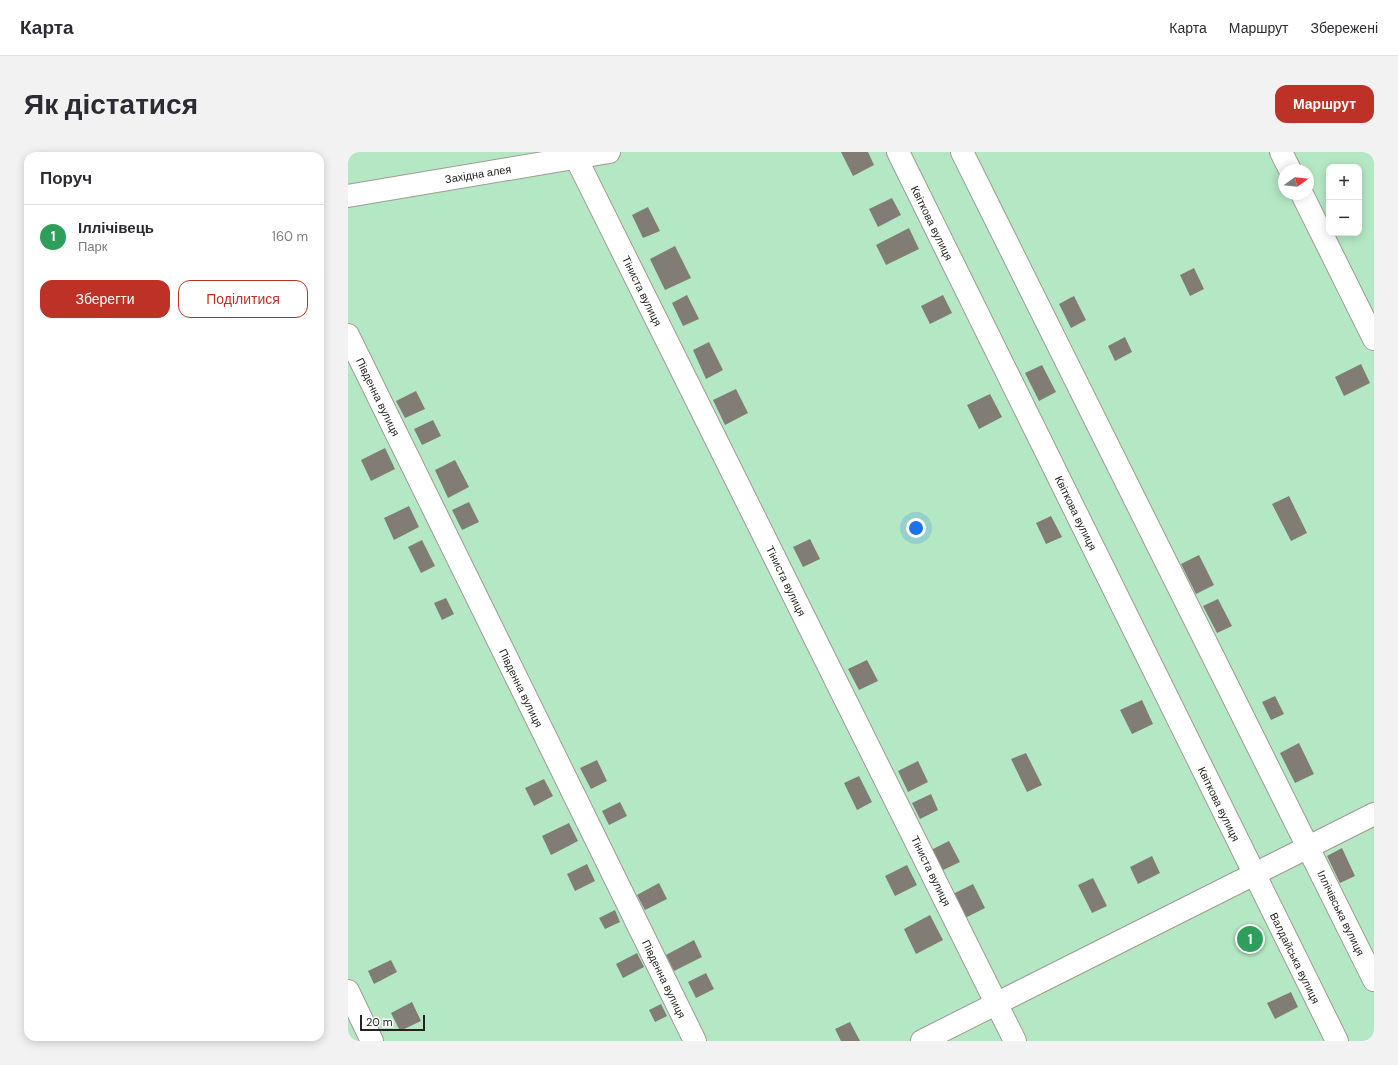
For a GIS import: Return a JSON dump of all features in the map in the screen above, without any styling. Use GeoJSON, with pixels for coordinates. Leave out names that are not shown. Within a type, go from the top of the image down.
{"type":"FeatureCollection","features":[{"type":"Feature","properties":{"kind":"lane","name":"Західна алея"},"geometry":{"type":"LineString","coordinates":[[348,196],[609,152]]}},
{"type":"Feature","properties":{"kind":"lane","name":"Квіткова вулиця"},"geometry":{"type":"LineString","coordinates":[[898,152],[1254,874]]}},
{"type":"Feature","properties":{"kind":"lane","name":"Іллічівська вулиця"},"geometry":{"type":"LineString","coordinates":[[962,152],[1374,980]]}},
{"type":"Feature","properties":{"kind":"lane"},"geometry":{"type":"LineString","coordinates":[[1281,152],[1287,164]]}},
{"type":"Feature","properties":{"kind":"lane","name":"Тіниста вулиця"},"geometry":{"type":"LineString","coordinates":[[576,158],[1015,1041]]}},
{"type":"Feature","properties":{"kind":"lane"},"geometry":{"type":"LineString","coordinates":[[1305,200],[1374,339]]}},
{"type":"Feature","properties":{"kind":"lane","name":"Південна вулиця"},"geometry":{"type":"LineString","coordinates":[[348,335],[695,1041]]}},
{"type":"Feature","properties":{"kind":"lane"},"geometry":{"type":"LineString","coordinates":[[922,1041],[1374,814]]}},
{"type":"Feature","properties":{"kind":"lane","name":"Валдайська вулиця"},"geometry":{"type":"LineString","coordinates":[[1254,874],[1336,1041]]}},
{"type":"Feature","properties":{"kind":"lane"},"geometry":{"type":"LineString","coordinates":[[348,991],[372,1041]]}},
{"type":"Feature","properties":{"kind":"green space"},"geometry":{"type":"Polygon","coordinates":[[[348,152],[1374,152],[1374,1041],[348,1041],[348,152]]]}},
{"type":"Feature","properties":{"kind":"building"},"geometry":{"type":"Polygon","coordinates":[[[841,152],[868,152],[874,165],[853,176],[841,152]]]}},
{"type":"Feature","properties":{"kind":"building"},"geometry":{"type":"Polygon","coordinates":[[[892,198],[901,215],[878,227],[869,209],[892,198]]]}},
{"type":"Feature","properties":{"kind":"building"},"geometry":{"type":"Polygon","coordinates":[[[648,207],[660,231],[643,238],[632,215],[648,207]]]}},
{"type":"Feature","properties":{"kind":"building"},"geometry":{"type":"Polygon","coordinates":[[[909,228],[919,249],[886,265],[876,245],[909,228]]]}},
{"type":"Feature","properties":{"kind":"building"},"geometry":{"type":"Polygon","coordinates":[[[675,246],[691,278],[665,290],[650,259],[675,246]]]}},
{"type":"Feature","properties":{"kind":"building"},"geometry":{"type":"Polygon","coordinates":[[[1194,268],[1204,289],[1190,296],[1180,275],[1194,268]]]}},
{"type":"Feature","properties":{"kind":"building"},"geometry":{"type":"Polygon","coordinates":[[[687,295],[699,319],[683,326],[672,303],[687,295]]]}},
{"type":"Feature","properties":{"kind":"building"},"geometry":{"type":"Polygon","coordinates":[[[943,295],[952,313],[930,324],[921,306],[943,295]]]}},
{"type":"Feature","properties":{"kind":"building"},"geometry":{"type":"Polygon","coordinates":[[[1074,296],[1086,320],[1071,328],[1059,304],[1074,296]]]}},
{"type":"Feature","properties":{"kind":"building"},"geometry":{"type":"Polygon","coordinates":[[[1125,337],[1132,352],[1115,361],[1108,346],[1125,337]]]}},
{"type":"Feature","properties":{"kind":"building"},"geometry":{"type":"Polygon","coordinates":[[[709,342],[723,370],[706,379],[693,350],[709,342]]]}},
{"type":"Feature","properties":{"kind":"building"},"geometry":{"type":"Polygon","coordinates":[[[1361,364],[1370,383],[1344,396],[1335,377],[1361,364]]]}},
{"type":"Feature","properties":{"kind":"building"},"geometry":{"type":"Polygon","coordinates":[[[1042,365],[1056,392],[1039,401],[1025,373],[1042,365]]]}},
{"type":"Feature","properties":{"kind":"building"},"geometry":{"type":"Polygon","coordinates":[[[736,389],[748,413],[725,425],[713,400],[736,389]]]}},
{"type":"Feature","properties":{"kind":"building"},"geometry":{"type":"Polygon","coordinates":[[[416,391],[425,409],[405,418],[396,401],[416,391]]]}},
{"type":"Feature","properties":{"kind":"building"},"geometry":{"type":"Polygon","coordinates":[[[990,394],[1002,417],[979,429],[967,405],[990,394]]]}},
{"type":"Feature","properties":{"kind":"building"},"geometry":{"type":"Polygon","coordinates":[[[433,420],[441,436],[422,445],[414,429],[433,420]]]}},
{"type":"Feature","properties":{"kind":"building"},"geometry":{"type":"Polygon","coordinates":[[[385,448],[395,469],[371,481],[361,460],[385,448]]]}},
{"type":"Feature","properties":{"kind":"building"},"geometry":{"type":"Polygon","coordinates":[[[455,460],[469,487],[448,498],[435,470],[455,460]]]}},
{"type":"Feature","properties":{"kind":"building"},"geometry":{"type":"Polygon","coordinates":[[[1289,496],[1307,533],[1291,541],[1272,504],[1289,496]]]}},
{"type":"Feature","properties":{"kind":"building"},"geometry":{"type":"Polygon","coordinates":[[[469,502],[479,522],[462,530],[452,510],[469,502]]]}},
{"type":"Feature","properties":{"kind":"building"},"geometry":{"type":"Polygon","coordinates":[[[409,506],[419,527],[394,540],[384,518],[409,506]]]}},
{"type":"Feature","properties":{"kind":"building"},"geometry":{"type":"Polygon","coordinates":[[[1051,516],[1062,537],[1046,544],[1036,523],[1051,516]]]}},
{"type":"Feature","properties":{"kind":"building"},"geometry":{"type":"Polygon","coordinates":[[[810,539],[820,559],[803,567],[793,547],[810,539]]]}},
{"type":"Feature","properties":{"kind":"building"},"geometry":{"type":"Polygon","coordinates":[[[422,540],[435,566],[421,573],[408,547],[422,540]]]}},
{"type":"Feature","properties":{"kind":"building"},"geometry":{"type":"Polygon","coordinates":[[[1199,555],[1214,585],[1196,594],[1181,564],[1199,555]]]}},
{"type":"Feature","properties":{"kind":"building"},"geometry":{"type":"Polygon","coordinates":[[[446,598],[454,614],[442,620],[434,603],[446,598]]]}},
{"type":"Feature","properties":{"kind":"building"},"geometry":{"type":"Polygon","coordinates":[[[1218,599],[1232,626],[1217,633],[1203,606],[1218,599]]]}},
{"type":"Feature","properties":{"kind":"building"},"geometry":{"type":"Polygon","coordinates":[[[867,660],[878,681],[859,690],[848,669],[867,660]]]}},
{"type":"Feature","properties":{"kind":"building"},"geometry":{"type":"Polygon","coordinates":[[[1275,696],[1284,714],[1271,720],[1262,702],[1275,696]]]}},
{"type":"Feature","properties":{"kind":"building"},"geometry":{"type":"Polygon","coordinates":[[[1142,700],[1153,724],[1132,734],[1120,710],[1142,700]]]}},
{"type":"Feature","properties":{"kind":"building"},"geometry":{"type":"Polygon","coordinates":[[[1299,743],[1314,774],[1295,783],[1280,753],[1299,743]]]}},
{"type":"Feature","properties":{"kind":"building"},"geometry":{"type":"Polygon","coordinates":[[[1026,753],[1042,785],[1027,792],[1011,759],[1026,753]]]}},
{"type":"Feature","properties":{"kind":"building"},"geometry":{"type":"Polygon","coordinates":[[[597,760],[607,781],[591,789],[580,768],[597,760]]]}},
{"type":"Feature","properties":{"kind":"building"},"geometry":{"type":"Polygon","coordinates":[[[918,761],[928,782],[908,792],[898,771],[918,761]]]}},
{"type":"Feature","properties":{"kind":"building"},"geometry":{"type":"Polygon","coordinates":[[[859,776],[872,802],[857,810],[844,783],[859,776]]]}},
{"type":"Feature","properties":{"kind":"building"},"geometry":{"type":"Polygon","coordinates":[[[544,779],[553,796],[534,806],[525,788],[544,779]]]}},
{"type":"Feature","properties":{"kind":"building"},"geometry":{"type":"Polygon","coordinates":[[[931,794],[938,810],[920,819],[912,803],[931,794]]]}},
{"type":"Feature","properties":{"kind":"building"},"geometry":{"type":"Polygon","coordinates":[[[620,802],[627,816],[609,825],[602,811],[620,802]]]}},
{"type":"Feature","properties":{"kind":"building"},"geometry":{"type":"Polygon","coordinates":[[[569,823],[578,841],[551,855],[542,836],[569,823]]]}},
{"type":"Feature","properties":{"kind":"building"},"geometry":{"type":"Polygon","coordinates":[[[949,841],[960,862],[941,871],[931,850],[949,841]]]}},
{"type":"Feature","properties":{"kind":"building"},"geometry":{"type":"Polygon","coordinates":[[[1342,848],[1355,876],[1340,883],[1327,856],[1342,848]]]}},
{"type":"Feature","properties":{"kind":"building"},"geometry":{"type":"Polygon","coordinates":[[[1152,856],[1160,873],[1138,884],[1130,867],[1152,856]]]}},
{"type":"Feature","properties":{"kind":"building"},"geometry":{"type":"Polygon","coordinates":[[[587,864],[595,881],[575,891],[567,874],[587,864]]]}},
{"type":"Feature","properties":{"kind":"building"},"geometry":{"type":"Polygon","coordinates":[[[907,865],[917,885],[895,896],[885,876],[907,865]]]}},
{"type":"Feature","properties":{"kind":"building"},"geometry":{"type":"Polygon","coordinates":[[[1093,878],[1107,906],[1092,913],[1078,885],[1093,878]]]}},
{"type":"Feature","properties":{"kind":"building"},"geometry":{"type":"Polygon","coordinates":[[[659,883],[667,899],[645,910],[637,895],[659,883]]]}},
{"type":"Feature","properties":{"kind":"building"},"geometry":{"type":"Polygon","coordinates":[[[973,884],[985,908],[965,918],[953,894],[973,884]]]}},
{"type":"Feature","properties":{"kind":"building"},"geometry":{"type":"Polygon","coordinates":[[[615,910],[620,922],[605,929],[599,918],[615,910]]]}},
{"type":"Feature","properties":{"kind":"building"},"geometry":{"type":"Polygon","coordinates":[[[930,915],[943,940],[916,954],[904,929],[930,915]]]}},
{"type":"Feature","properties":{"kind":"building"},"geometry":{"type":"Polygon","coordinates":[[[694,940],[702,957],[674,971],[666,955],[694,940]]]}},
{"type":"Feature","properties":{"kind":"building"},"geometry":{"type":"Polygon","coordinates":[[[637,953],[644,967],[623,978],[616,964],[637,953]]]}},
{"type":"Feature","properties":{"kind":"building"},"geometry":{"type":"Polygon","coordinates":[[[391,960],[397,972],[374,984],[368,971],[391,960]]]}},
{"type":"Feature","properties":{"kind":"building"},"geometry":{"type":"Polygon","coordinates":[[[706,973],[714,989],[696,998],[688,982],[706,973]]]}},
{"type":"Feature","properties":{"kind":"building"},"geometry":{"type":"Polygon","coordinates":[[[1291,992],[1298,1007],[1275,1019],[1267,1003],[1291,992]]]}},
{"type":"Feature","properties":{"kind":"building"},"geometry":{"type":"Polygon","coordinates":[[[412,1002],[421,1021],[400,1031],[391,1013],[412,1002]]]}},
{"type":"Feature","properties":{"kind":"building"},"geometry":{"type":"Polygon","coordinates":[[[661,1004],[667,1016],[655,1022],[649,1010],[661,1004]]]}},
{"type":"Feature","properties":{"kind":"building"},"geometry":{"type":"Polygon","coordinates":[[[850,1022],[860,1041],[841,1041],[835,1029],[850,1022]]]}},
{"type":"Feature","properties":{"kind":"place","name":"Іллічівець"},"geometry":{"type":"Point","coordinates":[1250,939]}}]}
